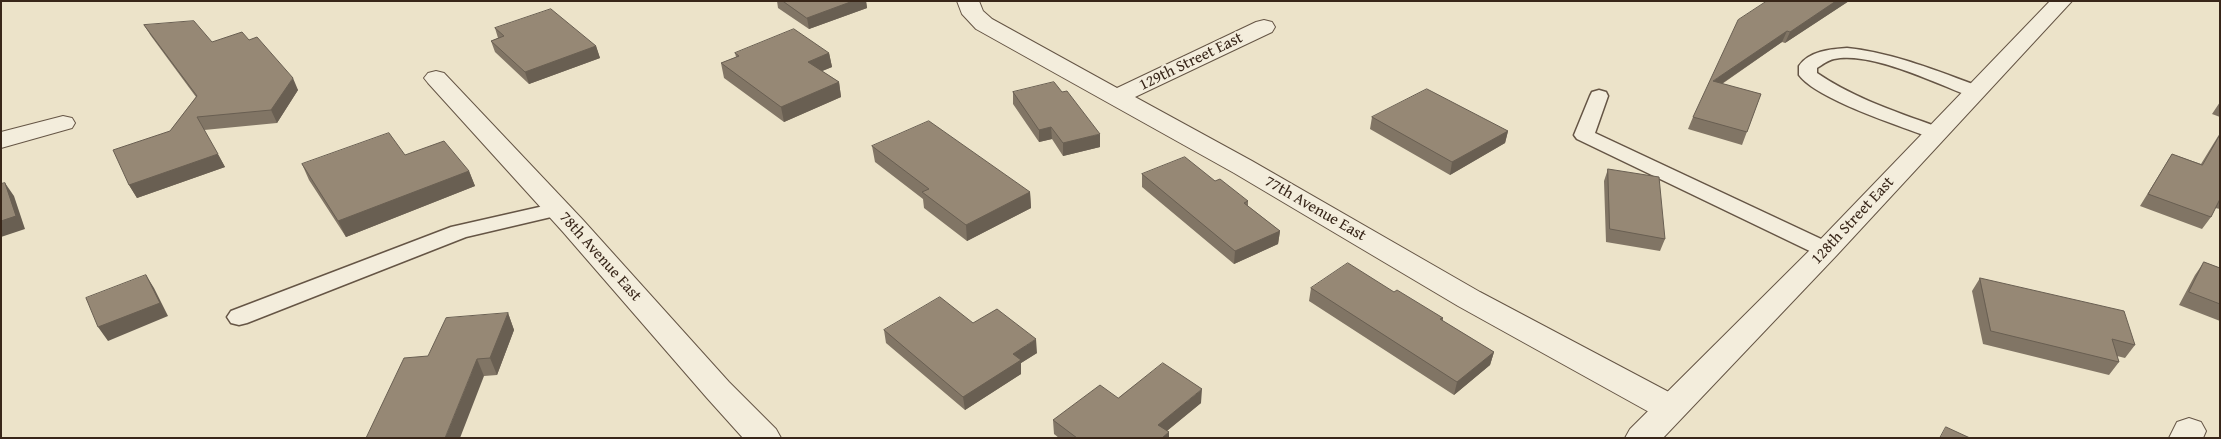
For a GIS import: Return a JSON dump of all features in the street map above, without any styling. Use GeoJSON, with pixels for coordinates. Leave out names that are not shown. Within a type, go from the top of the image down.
{"type":"FeatureCollection","features":[{"type":"Feature","properties":{"kind":"street","name":"77th Avenue East"},"geometry":{"type":"LineString","coordinates":[[968,1],[973,14],[984,24],[1039,56],[1117,96],[1469,299],[1670,408]]}},
{"type":"Feature","properties":{"kind":"street","name":"128th Street East"},"geometry":{"type":"LineString","coordinates":[[1642,438],[1826,250],[1974,91],[2062,1]]}},
{"type":"Feature","properties":{"kind":"street","name":"129th Street East"},"geometry":{"type":"LineString","coordinates":[[1117,96],[1264,27]]}},
{"type":"Feature","properties":{"kind":"street","name":"78th Avenue East"},"geometry":{"type":"LineString","coordinates":[[436,78],[557,209],[718,390],[764,438]]}},
{"type":"Feature","properties":{"kind":"street"},"geometry":{"type":"LineString","coordinates":[[1,140],[63,123]]}},
{"type":"Feature","properties":{"kind":"lane"},"geometry":{"type":"LineString","coordinates":[[1936,133],[1849,99],[1821,85],[1808,75],[1808,66],[1818,59],[1833,54],[1851,53],[1899,65],[1974,91]]}},
{"type":"Feature","properties":{"kind":"lane"},"geometry":{"type":"LineString","coordinates":[[1599,96],[1584,135],[1826,250]]}},
{"type":"Feature","properties":{"kind":"lane"},"geometry":{"type":"LineString","coordinates":[[239,317],[459,232],[557,209]]}},
{"type":"Feature","properties":{"kind":"building"},"geometry":{"type":"Polygon","coordinates":[[[783,1],[853,1],[807,18],[783,1]]]}},
{"type":"Feature","properties":{"kind":"building"},"geometry":{"type":"Polygon","coordinates":[[[1767,1],[1836,1],[1790,32],[1787,31],[1713,81],[1761,94],[1747,132],[1693,117],[1738,20],[1767,1]]]}},
{"type":"Feature","properties":{"kind":"building"},"geometry":{"type":"Polygon","coordinates":[[[551,9],[596,46],[525,72],[491,41],[504,36],[495,28],[551,9]]]}},
{"type":"Feature","properties":{"kind":"building"},"geometry":{"type":"Polygon","coordinates":[[[194,21],[212,42],[242,32],[249,40],[257,37],[293,78],[271,110],[197,117],[218,154],[129,185],[113,150],[170,131],[197,96],[144,25],[194,21]]]}},
{"type":"Feature","properties":{"kind":"building"},"geometry":{"type":"Polygon","coordinates":[[[794,29],[829,53],[808,62],[839,82],[781,107],[721,63],[739,56],[735,53],[794,29]]]}},
{"type":"Feature","properties":{"kind":"building"},"geometry":{"type":"Polygon","coordinates":[[[1054,82],[1062,92],[1067,91],[1100,134],[1063,143],[1051,127],[1039,130],[1013,92],[1054,82]]]}},
{"type":"Feature","properties":{"kind":"building"},"geometry":{"type":"Polygon","coordinates":[[[1427,89],[1508,131],[1452,162],[1372,117],[1427,89]]]}},
{"type":"Feature","properties":{"kind":"building"},"geometry":{"type":"Polygon","coordinates":[[[929,121],[1030,192],[966,225],[922,192],[929,189],[872,146],[929,121]]]}},
{"type":"Feature","properties":{"kind":"building"},"geometry":{"type":"Polygon","coordinates":[[[389,133],[405,155],[444,141],[469,171],[338,221],[302,164],[389,133]]]}},
{"type":"Feature","properties":{"kind":"building"},"geometry":{"type":"Polygon","coordinates":[[[2220,135],[2220,199],[2211,217],[2148,194],[2172,154],[2202,165],[2220,135]]]}},
{"type":"Feature","properties":{"kind":"building"},"geometry":{"type":"Polygon","coordinates":[[[1185,157],[1215,181],[1220,179],[1248,201],[1244,203],[1280,231],[1235,251],[1142,174],[1185,157]]]}},
{"type":"Feature","properties":{"kind":"building"},"geometry":{"type":"Polygon","coordinates":[[[1608,169],[1659,177],[1665,239],[1610,229],[1608,169]]]}},
{"type":"Feature","properties":{"kind":"building"},"geometry":{"type":"Polygon","coordinates":[[[5,183],[16,216],[1,221],[1,184],[5,183]]]}},
{"type":"Feature","properties":{"kind":"building"},"geometry":{"type":"Polygon","coordinates":[[[2204,262],[2220,268],[2220,304],[2189,292],[2204,262]]]}},
{"type":"Feature","properties":{"kind":"building"},"geometry":{"type":"Polygon","coordinates":[[[1348,263],[1394,292],[1397,290],[1443,318],[1440,319],[1494,352],[1457,382],[1311,288],[1348,263]]]}},
{"type":"Feature","properties":{"kind":"building"},"geometry":{"type":"Polygon","coordinates":[[[146,275],[160,303],[98,327],[86,298],[146,275]]]}},
{"type":"Feature","properties":{"kind":"building"},"geometry":{"type":"Polygon","coordinates":[[[1980,278],[2124,311],[2135,345],[2112,339],[2119,362],[1991,331],[1980,278]]]}},
{"type":"Feature","properties":{"kind":"building"},"geometry":{"type":"Polygon","coordinates":[[[940,297],[973,323],[997,309],[1036,339],[1013,354],[1021,360],[963,397],[884,330],[940,297]]]}},
{"type":"Feature","properties":{"kind":"building"},"geometry":{"type":"Polygon","coordinates":[[[508,313],[490,358],[477,359],[445,438],[366,438],[404,358],[428,356],[446,318],[508,313]]]}},
{"type":"Feature","properties":{"kind":"building"},"geometry":{"type":"Polygon","coordinates":[[[1163,363],[1202,389],[1158,425],[1169,432],[1162,438],[1077,438],[1053,420],[1100,385],[1118,398],[1163,363]]]}},
{"type":"Feature","properties":{"kind":"building"},"geometry":{"type":"Polygon","coordinates":[[[1946,427],[1970,438],[1940,438],[1946,427]]]}}]}
